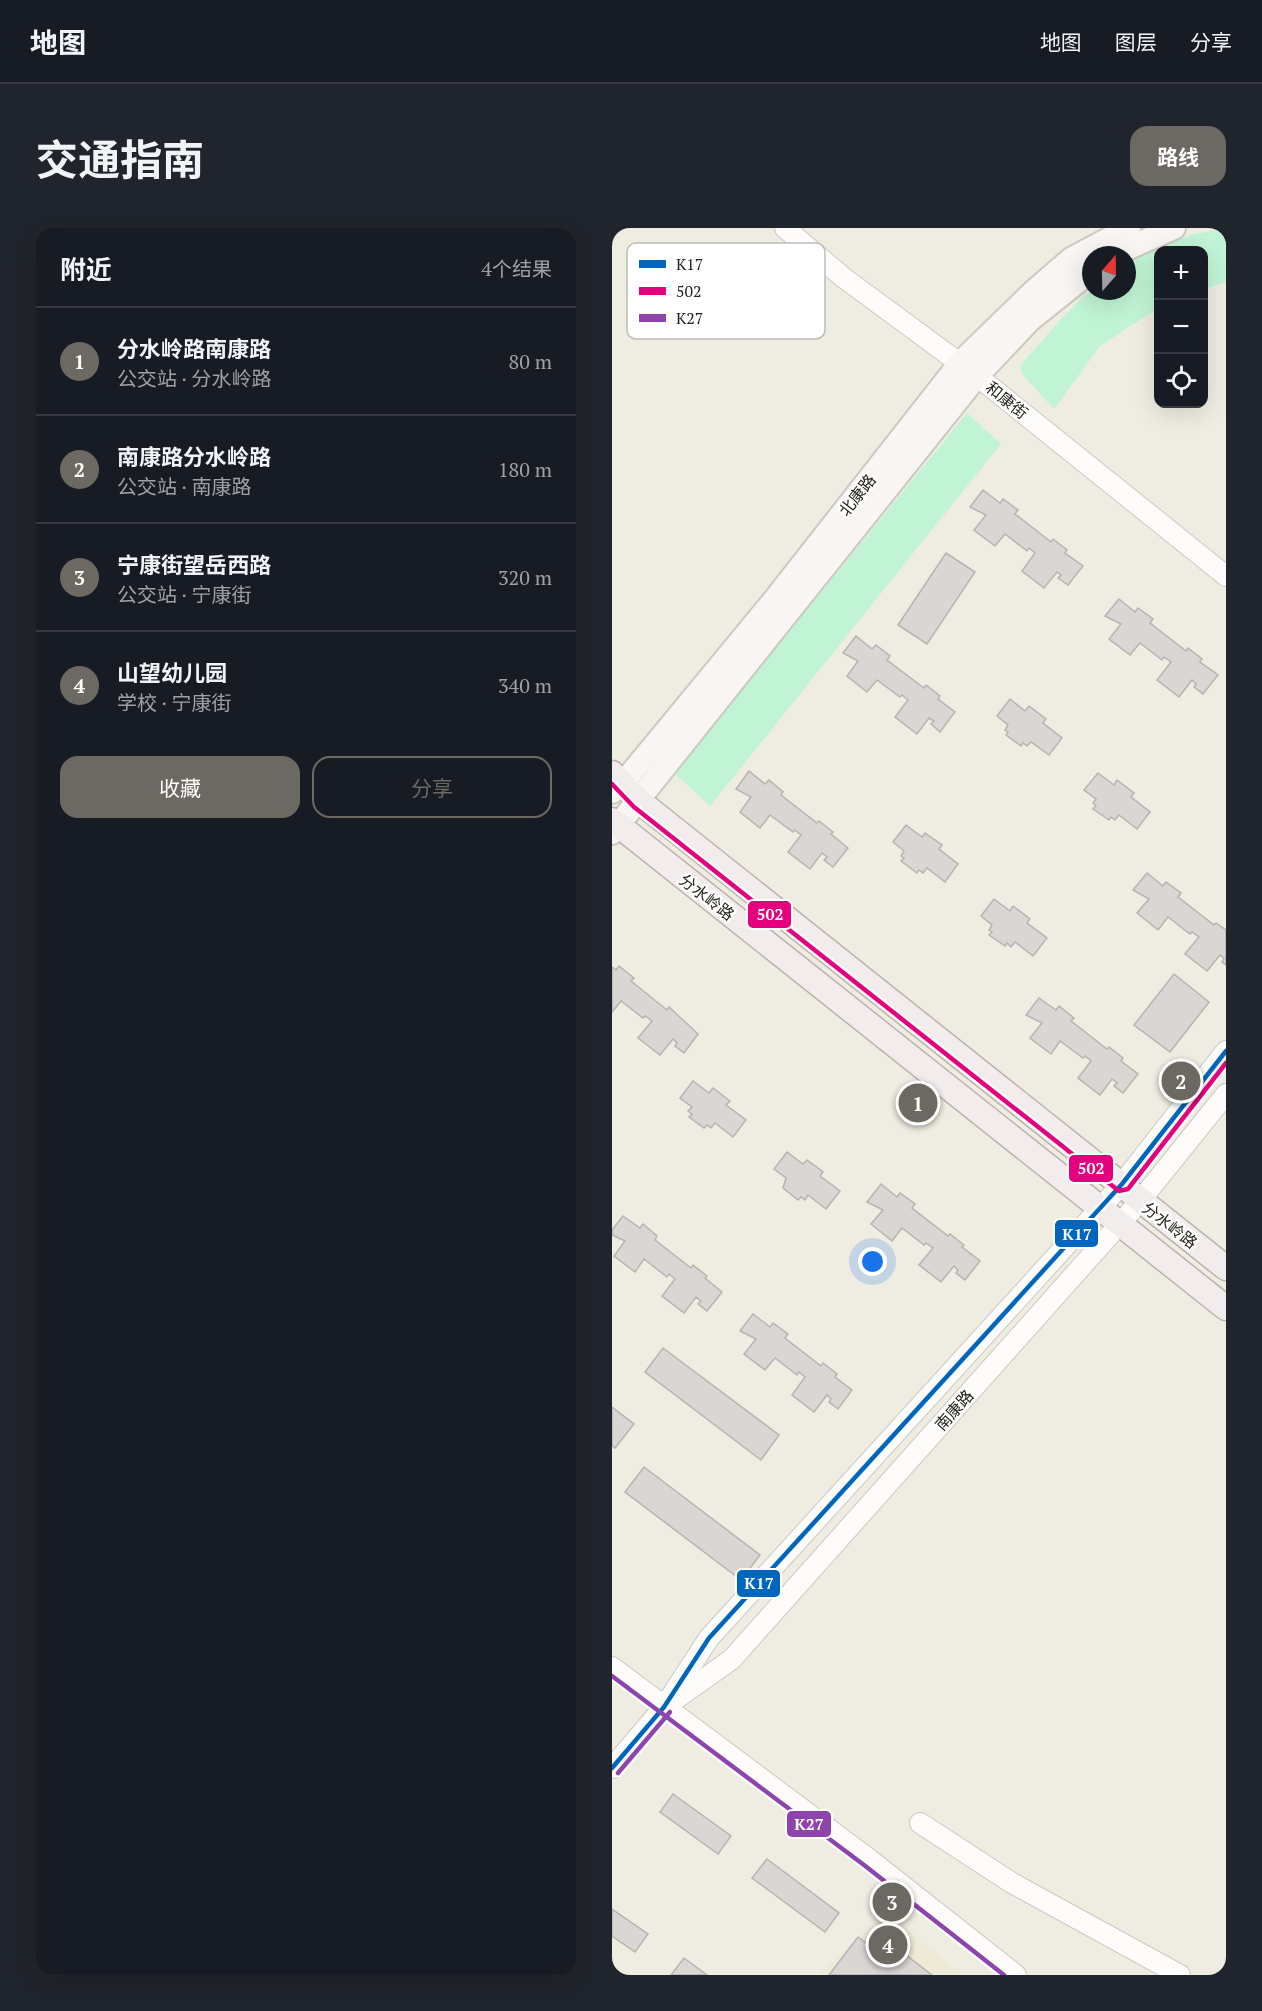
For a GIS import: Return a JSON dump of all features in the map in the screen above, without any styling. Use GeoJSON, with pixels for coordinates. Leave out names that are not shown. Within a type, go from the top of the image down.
{"type":"FeatureCollection","features":[{"type":"Feature","properties":{"kind":"main road","name":"北康路"},"geometry":{"type":"LineString","coordinates":[[616,783],[776,599],[1035,290],[1071,259],[1129,228]]}},
{"type":"Feature","properties":{"kind":"main road"},"geometry":{"type":"LineString","coordinates":[[1133,246],[1174,228]]}},
{"type":"Feature","properties":{"kind":"main road","name":"北康路"},"geometry":{"type":"LineString","coordinates":[[614,827],[639,801],[968,370],[1082,278]]}},
{"type":"Feature","properties":{"kind":"main road","name":"分水岭路"},"geometry":{"type":"LineString","coordinates":[[616,783],[1226,1268]]}},
{"type":"Feature","properties":{"kind":"main road","name":"分水岭路"},"geometry":{"type":"LineString","coordinates":[[614,827],[1226,1308]]}},
{"type":"Feature","properties":{"kind":"street","name":"和康街"},"geometry":{"type":"LineString","coordinates":[[785,228],[803,243]]}},
{"type":"Feature","properties":{"kind":"street","name":"和康街"},"geometry":{"type":"LineString","coordinates":[[825,262],[968,370],[1226,576]]}},
{"type":"Feature","properties":{"kind":"street","name":"南康路"},"geometry":{"type":"LineString","coordinates":[[612,1768],[664,1707],[709,1638],[1122,1184],[1226,1051]]}},
{"type":"Feature","properties":{"kind":"street","name":"南康路"},"geometry":{"type":"LineString","coordinates":[[664,1707],[732,1659],[1140,1201],[1226,1094]]}},
{"type":"Feature","properties":{"kind":"street"},"geometry":{"type":"LineString","coordinates":[[612,1667],[868,1858],[1016,1975]]}},
{"type":"Feature","properties":{"kind":"street"},"geometry":{"type":"LineString","coordinates":[[920,1822],[1012,1883],[1180,1975]]}},
{"type":"Feature","properties":{"kind":"shaded area"},"geometry":{"type":"Polygon","coordinates":[[[886,1914],[963,1975],[817,1975],[886,1914]]]}},
{"type":"Feature","properties":{"kind":"green space"},"geometry":{"type":"Polygon","coordinates":[[[1226,228],[1226,282],[1208,288],[1208,246],[1163,246],[1191,235],[1226,228]]]}},
{"type":"Feature","properties":{"kind":"green space"},"geometry":{"type":"Polygon","coordinates":[[[1154,249],[1154,311],[1100,346],[1054,409],[1022,374],[1020,366],[1082,299],[1136,300],[1136,256],[1154,249]]]}},
{"type":"Feature","properties":{"kind":"green space"},"geometry":{"type":"Polygon","coordinates":[[[967,413],[1001,444],[710,806],[674,773],[967,413]]]}},
{"type":"Feature","properties":{"kind":"building"},"geometry":{"type":"Polygon","coordinates":[[[983,490],[1000,503],[1003,499],[1018,510],[1015,514],[1051,542],[1053,539],[1067,550],[1065,553],[1083,566],[1068,585],[1058,578],[1061,575],[1057,572],[1044,588],[1022,571],[1035,553],[1029,548],[1027,551],[1005,534],[995,546],[974,530],[986,515],[970,507],[983,490]]]}},
{"type":"Feature","properties":{"kind":"building"},"geometry":{"type":"Polygon","coordinates":[[[946,553],[975,572],[927,644],[898,625],[946,553]]]}},
{"type":"Feature","properties":{"kind":"building"},"geometry":{"type":"Polygon","coordinates":[[[1119,599],[1135,612],[1138,608],[1153,619],[1150,623],[1186,651],[1188,648],[1202,659],[1200,662],[1218,675],[1203,694],[1194,687],[1196,684],[1192,680],[1179,697],[1157,680],[1171,662],[1164,657],[1162,660],[1140,643],[1130,655],[1109,639],[1121,624],[1105,616],[1119,599]]]}},
{"type":"Feature","properties":{"kind":"building"},"geometry":{"type":"Polygon","coordinates":[[[856,636],[872,649],[876,645],[890,656],[887,660],[924,688],[926,685],[940,696],[938,699],[955,712],[940,732],[931,724],[934,721],[929,718],[917,734],[895,717],[908,700],[902,695],[900,697],[877,680],[867,692],[847,676],[858,661],[843,653],[856,636]]]}},
{"type":"Feature","properties":{"kind":"building"},"geometry":{"type":"Polygon","coordinates":[[[1010,699],[1025,711],[1029,706],[1046,719],[1043,723],[1062,738],[1049,755],[1031,742],[1027,746],[1023,743],[1021,746],[1006,735],[1008,732],[1005,730],[1008,725],[997,716],[1010,699]]]}},
{"type":"Feature","properties":{"kind":"building"},"geometry":{"type":"Polygon","coordinates":[[[749,771],[765,784],[769,780],[783,792],[781,795],[817,823],[819,821],[833,832],[831,834],[848,848],[833,867],[824,860],[827,857],[822,853],[810,869],[788,852],[801,835],[795,830],[793,832],[770,815],[760,828],[740,812],[751,797],[736,789],[749,771]]]}},
{"type":"Feature","properties":{"kind":"building"},"geometry":{"type":"Polygon","coordinates":[[[1098,773],[1114,785],[1117,780],[1134,793],[1131,797],[1150,812],[1137,829],[1119,815],[1115,820],[1111,817],[1109,820],[1093,809],[1096,806],[1093,803],[1096,799],[1084,790],[1098,773]]]}},
{"type":"Feature","properties":{"kind":"building"},"geometry":{"type":"Polygon","coordinates":[[[906,825],[922,837],[925,833],[942,845],[939,849],[958,864],[945,882],[927,868],[923,873],[919,870],[917,873],[901,861],[904,858],[901,856],[904,851],[893,842],[906,825]]]}},
{"type":"Feature","properties":{"kind":"building"},"geometry":{"type":"Polygon","coordinates":[[[1147,873],[1163,886],[1166,882],[1181,893],[1178,897],[1214,925],[1216,923],[1226,930],[1226,965],[1222,962],[1224,958],[1220,955],[1207,971],[1185,954],[1199,937],[1192,932],[1190,934],[1168,917],[1158,930],[1137,913],[1149,899],[1133,890],[1147,873]]]}},
{"type":"Feature","properties":{"kind":"building"},"geometry":{"type":"Polygon","coordinates":[[[994,899],[1010,911],[1013,906],[1030,919],[1027,923],[1047,938],[1033,956],[1015,942],[1011,947],[1007,943],[1005,946],[989,935],[992,932],[989,930],[992,925],[981,916],[994,899]]]}},
{"type":"Feature","properties":{"kind":"building"},"geometry":{"type":"Polygon","coordinates":[[[619,966],[634,978],[631,981],[667,1010],[669,1007],[698,1034],[684,1053],[675,1046],[677,1043],[673,1039],[660,1055],[638,1038],[652,1021],[645,1016],[643,1018],[621,1001],[612,1012],[612,967],[616,970],[619,966]]]}},
{"type":"Feature","properties":{"kind":"building"},"geometry":{"type":"Polygon","coordinates":[[[1174,974],[1209,1002],[1170,1052],[1134,1025],[1174,974]]]}},
{"type":"Feature","properties":{"kind":"building"},"geometry":{"type":"Polygon","coordinates":[[[1039,998],[1056,1010],[1059,1006],[1074,1018],[1071,1021],[1107,1049],[1109,1047],[1123,1058],[1121,1061],[1138,1074],[1123,1093],[1114,1086],[1117,1083],[1112,1079],[1100,1095],[1078,1078],[1091,1061],[1085,1056],[1083,1058],[1060,1041],[1051,1054],[1030,1038],[1042,1023],[1026,1015],[1039,998]]]}},
{"type":"Feature","properties":{"kind":"building"},"geometry":{"type":"Polygon","coordinates":[[[693,1081],[709,1093],[713,1088],[730,1101],[726,1105],[746,1120],[733,1137],[715,1123],[711,1128],[707,1125],[704,1128],[689,1117],[692,1114],[688,1111],[692,1107],[680,1098],[693,1081]]]}},
{"type":"Feature","properties":{"kind":"building"},"geometry":{"type":"Polygon","coordinates":[[[787,1152],[803,1164],[807,1160],[823,1172],[820,1176],[840,1191],[826,1209],[808,1195],[805,1200],[801,1197],[798,1200],[783,1188],[786,1178],[774,1169],[787,1152]]]}},
{"type":"Feature","properties":{"kind":"building"},"geometry":{"type":"Polygon","coordinates":[[[881,1184],[897,1197],[900,1193],[915,1204],[912,1208],[948,1236],[950,1234],[980,1261],[965,1280],[956,1273],[958,1270],[954,1266],[941,1282],[919,1265],[933,1248],[926,1243],[924,1245],[902,1228],[892,1241],[871,1224],[883,1210],[867,1202],[881,1184]]]}},
{"type":"Feature","properties":{"kind":"building"},"geometry":{"type":"Polygon","coordinates":[[[623,1216],[640,1228],[643,1224],[657,1236],[655,1240],[691,1268],[693,1265],[722,1292],[707,1311],[698,1304],[701,1301],[696,1297],[684,1313],[662,1296],[675,1279],[669,1274],[667,1277],[644,1259],[635,1272],[614,1256],[625,1241],[612,1235],[612,1230],[623,1216]]]}},
{"type":"Feature","properties":{"kind":"building"},"geometry":{"type":"Polygon","coordinates":[[[753,1314],[770,1327],[773,1323],[788,1334],[785,1338],[821,1366],[823,1363],[837,1374],[835,1377],[852,1390],[838,1409],[829,1402],[831,1399],[827,1395],[814,1412],[792,1395],[805,1377],[799,1372],[797,1375],[775,1358],[765,1370],[744,1354],[756,1339],[740,1331],[753,1314]]]}},
{"type":"Feature","properties":{"kind":"building"},"geometry":{"type":"Polygon","coordinates":[[[663,1348],[779,1435],[761,1460],[645,1372],[663,1348]]]}},
{"type":"Feature","properties":{"kind":"building"},"geometry":{"type":"Polygon","coordinates":[[[612,1407],[634,1424],[615,1448],[612,1445],[612,1407]]]}},
{"type":"Feature","properties":{"kind":"building"},"geometry":{"type":"Polygon","coordinates":[[[644,1467],[760,1555],[741,1580],[625,1492],[644,1467]]]}},
{"type":"Feature","properties":{"kind":"building"},"geometry":{"type":"Polygon","coordinates":[[[673,1794],[731,1836],[718,1854],[660,1812],[673,1794]]]}},
{"type":"Feature","properties":{"kind":"building"},"geometry":{"type":"Polygon","coordinates":[[[767,1859],[839,1913],[825,1932],[752,1878],[767,1859]]]}},
{"type":"Feature","properties":{"kind":"building"},"geometry":{"type":"Polygon","coordinates":[[[612,1909],[648,1934],[635,1952],[612,1936],[612,1909]]]}},
{"type":"Feature","properties":{"kind":"building"},"geometry":{"type":"Polygon","coordinates":[[[858,1937],[881,1954],[890,1943],[932,1975],[829,1975],[858,1937]]]}},
{"type":"Feature","properties":{"kind":"building"},"geometry":{"type":"Polygon","coordinates":[[[684,1958],[707,1975],[671,1975],[684,1958]]]}},
{"type":"Feature","properties":{"kind":"transit line","name":"502"},"geometry":{"type":"LineString","coordinates":[[612,784],[634,807],[1119,1191],[1128,1189],[1226,1063]]}},
{"type":"Feature","properties":{"kind":"transit line","name":"K17"},"geometry":{"type":"LineString","coordinates":[[612,1768],[664,1707],[709,1638],[1122,1184],[1226,1051]]}},
{"type":"Feature","properties":{"kind":"transit line","name":"K27"},"geometry":{"type":"LineString","coordinates":[[612,1676],[864,1865],[1004,1975]]}},
{"type":"Feature","properties":{"kind":"transit line","name":"K27"},"geometry":{"type":"LineString","coordinates":[[618,1773],[670,1712]]}},
{"type":"Feature","properties":{"kind":"place","name":"南康路分水岭路"},"geometry":{"type":"Point","coordinates":[1181,1081]}},
{"type":"Feature","properties":{"kind":"place","name":"分水岭路南康路"},"geometry":{"type":"Point","coordinates":[918,1103]}},
{"type":"Feature","properties":{"kind":"place","name":"宁康街望岳西路"},"geometry":{"type":"Point","coordinates":[892,1902]}},
{"type":"Feature","properties":{"kind":"place","name":"山望幼儿园"},"geometry":{"type":"Point","coordinates":[888,1945]}}]}
